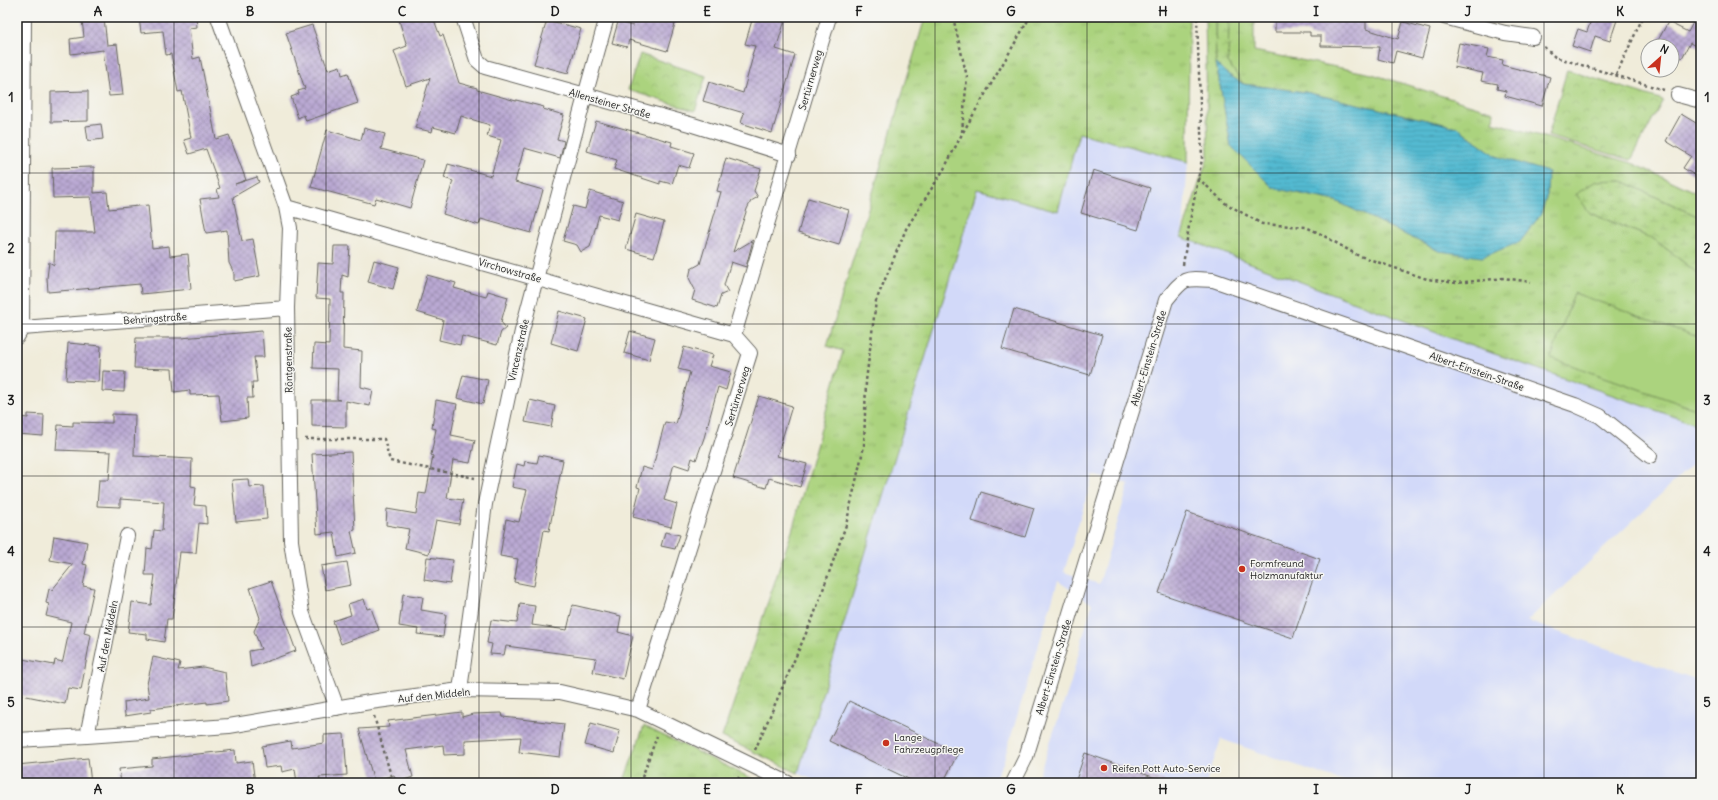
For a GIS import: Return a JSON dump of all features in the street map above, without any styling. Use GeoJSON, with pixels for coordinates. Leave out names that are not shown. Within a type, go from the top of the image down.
{"type":"FeatureCollection","features":[{"type":"Feature","properties":{"kind":"street"},"geometry":{"type":"LineString","coordinates":[[20,332],[24,17]]}},
{"type":"Feature","properties":{"kind":"street","name":"Röntgenstraße"},"geometry":{"type":"LineString","coordinates":[[218,17],[286,207],[290,228],[287,308],[290,541],[302,612],[337,708]]}},
{"type":"Feature","properties":{"kind":"street","name":"Allensteiner Straße"},"geometry":{"type":"LineString","coordinates":[[463,17],[477,60],[485,67],[693,125],[789,154]]}},
{"type":"Feature","properties":{"kind":"street","name":"Vincenzstraße"},"geometry":{"type":"LineString","coordinates":[[460,690],[485,504],[522,331],[607,17]]}},
{"type":"Feature","properties":{"kind":"street","name":"Sertürnerweg"},"geometry":{"type":"LineString","coordinates":[[638,710],[750,353],[734,334],[789,154],[828,17]]}},
{"type":"Feature","properties":{"kind":"street"},"geometry":{"type":"LineString","coordinates":[[1444,17],[1505,33],[1533,37]]}},
{"type":"Feature","properties":{"kind":"street"},"geometry":{"type":"LineString","coordinates":[[1678,94],[1701,101]]}},
{"type":"Feature","properties":{"kind":"street","name":"Virchowstraße"},"geometry":{"type":"LineString","coordinates":[[286,207],[734,334]]}},
{"type":"Feature","properties":{"kind":"street","name":"Albert-Einstein-Straße"},"geometry":{"type":"LineString","coordinates":[[1013,783],[1026,757],[1166,300],[1181,282],[1191,278],[1213,280],[1575,405],[1600,416],[1650,456]]}},
{"type":"Feature","properties":{"kind":"street","name":"Behringstraße"},"geometry":{"type":"LineString","coordinates":[[20,332],[287,308]]}},
{"type":"Feature","properties":{"kind":"street","name":"Auf den Middeln"},"geometry":{"type":"LineString","coordinates":[[87,736],[127,536]]}},
{"type":"Feature","properties":{"kind":"street","name":"Auf den Middeln"},"geometry":{"type":"LineString","coordinates":[[17,740],[229,726],[370,702],[460,690],[560,692],[638,710],[788,783]]}},
{"type":"Feature","properties":{"kind":"path"},"geometry":{"type":"LineString","coordinates":[[953,17],[968,77],[962,134]]}},
{"type":"Feature","properties":{"kind":"path"},"geometry":{"type":"LineString","coordinates":[[735,783],[748,764],[771,716],[814,615],[846,525],[864,446],[866,381],[876,301],[906,229],[944,169],[962,134],[1030,17]]}},
{"type":"Feature","properties":{"kind":"path"},"geometry":{"type":"LineString","coordinates":[[1140,17],[1197,17],[1202,159],[1188,226],[1181,282]]}},
{"type":"Feature","properties":{"kind":"path"},"geometry":{"type":"LineString","coordinates":[[1616,75],[1643,17]]}},
{"type":"Feature","properties":{"kind":"path"},"geometry":{"type":"LineString","coordinates":[[1555,57],[1678,94]]}},
{"type":"Feature","properties":{"kind":"path"},"geometry":{"type":"LineString","coordinates":[[1198,178],[1225,203],[1262,224],[1306,227],[1357,255],[1427,279],[1456,283],[1504,278],[1531,282]]}},
{"type":"Feature","properties":{"kind":"path"},"geometry":{"type":"LineString","coordinates":[[289,440],[384,438],[390,461],[490,481]]}},
{"type":"Feature","properties":{"kind":"path"},"geometry":{"type":"LineString","coordinates":[[370,702],[393,783]]}},
{"type":"Feature","properties":{"kind":"path"},"geometry":{"type":"LineString","coordinates":[[640,783],[662,722]]}},
{"type":"Feature","properties":{"kind":"shaded area"},"geometry":{"type":"Polygon","coordinates":[[[1079,133],[1188,162],[1182,237],[1469,345],[1701,426],[1701,456],[1527,621],[1701,681],[1701,783],[1347,783],[1221,739],[1206,783],[1036,783],[1070,685],[1092,604],[1058,581],[1003,763],[992,783],[820,783],[798,773],[977,189],[1058,210],[1079,133]],[[1093,475],[1064,572],[1099,584],[1129,484],[1093,475]]]}},
{"type":"Feature","properties":{"kind":"green space"},"geometry":{"type":"Polygon","coordinates":[[[909,17],[1189,17],[1188,162],[1079,133],[1058,211],[977,189],[798,773],[722,737],[792,531],[843,351],[827,346],[924,21],[909,17]]]}},
{"type":"Feature","properties":{"kind":"green space"},"geometry":{"type":"Polygon","coordinates":[[[1205,17],[1215,17],[1216,63],[1231,146],[1273,188],[1336,201],[1439,251],[1541,214],[1547,195],[1547,172],[1496,156],[1457,127],[1305,92],[1243,84],[1228,62],[1229,17],[1254,17],[1254,51],[1372,74],[1494,112],[1493,122],[1632,163],[1701,195],[1701,218],[1620,180],[1590,213],[1654,239],[1701,276],[1701,426],[1469,345],[1181,237],[1208,157],[1205,17]]]}},
{"type":"Feature","properties":{"kind":"green space"},"geometry":{"type":"Polygon","coordinates":[[[1215,17],[1229,17],[1228,62],[1243,84],[1226,73],[1216,63],[1215,17]]]}},
{"type":"Feature","properties":{"kind":"green space"},"geometry":{"type":"Polygon","coordinates":[[[640,54],[706,76],[695,111],[628,90],[640,54]]]}},
{"type":"Feature","properties":{"kind":"green space"},"geometry":{"type":"Polygon","coordinates":[[[1567,70],[1663,100],[1631,160],[1548,136],[1567,70]]]}},
{"type":"Feature","properties":{"kind":"green space"},"geometry":{"type":"Polygon","coordinates":[[[1620,180],[1701,218],[1701,276],[1654,239],[1590,213],[1576,194],[1596,181],[1620,180]]]}},
{"type":"Feature","properties":{"kind":"green space"},"geometry":{"type":"Polygon","coordinates":[[[1574,293],[1701,338],[1701,411],[1551,358],[1574,293]]]}},
{"type":"Feature","properties":{"kind":"green space"},"geometry":{"type":"Polygon","coordinates":[[[644,726],[761,783],[623,783],[644,726]]]}},
{"type":"Feature","properties":{"kind":"water"},"geometry":{"type":"Polygon","coordinates":[[[1216,63],[1226,73],[1243,84],[1305,92],[1457,127],[1496,156],[1548,172],[1547,195],[1541,214],[1520,242],[1482,257],[1439,251],[1336,201],[1273,188],[1231,146],[1216,63]]]}},
{"type":"Feature","properties":{"kind":"building"},"geometry":{"type":"Polygon","coordinates":[[[139,17],[196,17],[197,27],[189,28],[193,59],[200,57],[216,139],[229,135],[246,180],[235,184],[257,177],[259,182],[233,197],[242,241],[253,239],[260,276],[234,281],[234,273],[229,263],[227,230],[206,233],[200,199],[219,197],[217,189],[220,188],[206,149],[189,154],[184,140],[191,138],[182,91],[178,92],[171,54],[166,55],[163,31],[141,33],[139,17]]]}},
{"type":"Feature","properties":{"kind":"building"},"geometry":{"type":"Polygon","coordinates":[[[398,17],[433,17],[440,36],[443,35],[459,83],[477,88],[477,90],[544,107],[543,109],[564,115],[557,139],[564,141],[560,158],[524,148],[515,182],[543,190],[531,233],[481,219],[479,225],[443,214],[453,181],[444,178],[448,164],[491,176],[501,140],[487,136],[490,125],[461,116],[456,133],[433,127],[432,132],[415,128],[430,78],[406,86],[394,51],[407,46],[398,17]]]}},
{"type":"Feature","properties":{"kind":"building"},"geometry":{"type":"Polygon","coordinates":[[[636,17],[677,17],[667,51],[629,40],[627,47],[612,43],[618,22],[633,26],[636,17]]]}},
{"type":"Feature","properties":{"kind":"building"},"geometry":{"type":"Polygon","coordinates":[[[753,17],[786,17],[776,49],[795,55],[772,133],[741,123],[744,113],[703,101],[709,82],[743,93],[755,46],[745,44],[753,17]]]}},
{"type":"Feature","properties":{"kind":"building"},"geometry":{"type":"Polygon","coordinates":[[[1275,17],[1366,18],[1366,29],[1398,39],[1403,22],[1430,29],[1422,58],[1396,51],[1393,63],[1378,59],[1380,47],[1321,46],[1321,36],[1310,36],[1310,32],[1275,32],[1275,17]]]}},
{"type":"Feature","properties":{"kind":"building"},"geometry":{"type":"Polygon","coordinates":[[[1592,17],[1618,17],[1610,41],[1595,36],[1590,52],[1572,46],[1578,29],[1587,32],[1592,17]]]}},
{"type":"Feature","properties":{"kind":"building"},"geometry":{"type":"Polygon","coordinates":[[[1696,17],[1701,17],[1701,49],[1690,43],[1682,58],[1680,57],[1680,38],[1659,38],[1668,22],[1688,32],[1696,17]]]}},
{"type":"Feature","properties":{"kind":"building"},"geometry":{"type":"Polygon","coordinates":[[[104,18],[107,45],[117,44],[123,95],[109,96],[103,50],[71,54],[70,39],[84,37],[82,20],[104,18]]]}},
{"type":"Feature","properties":{"kind":"building"},"geometry":{"type":"Polygon","coordinates":[[[547,20],[581,29],[568,73],[534,64],[547,20]]]}},
{"type":"Feature","properties":{"kind":"building"},"geometry":{"type":"Polygon","coordinates":[[[312,25],[328,70],[340,66],[342,75],[348,73],[358,103],[306,121],[304,115],[298,118],[291,97],[299,94],[298,91],[305,89],[286,33],[312,25]]]}},
{"type":"Feature","properties":{"kind":"building"},"geometry":{"type":"Polygon","coordinates":[[[1459,43],[1489,49],[1487,57],[1503,60],[1502,65],[1550,77],[1542,106],[1505,96],[1506,91],[1497,89],[1498,84],[1481,81],[1483,73],[1454,67],[1459,43]]]}},
{"type":"Feature","properties":{"kind":"building"},"geometry":{"type":"Polygon","coordinates":[[[88,91],[88,121],[51,122],[51,92],[88,91]]]}},
{"type":"Feature","properties":{"kind":"building"},"geometry":{"type":"Polygon","coordinates":[[[1681,114],[1701,126],[1701,179],[1683,168],[1691,156],[1666,141],[1681,114]]]}},
{"type":"Feature","properties":{"kind":"building"},"geometry":{"type":"Polygon","coordinates":[[[596,121],[672,142],[671,146],[694,153],[689,168],[678,165],[672,184],[660,181],[660,184],[614,169],[617,160],[587,151],[596,121]]]}},
{"type":"Feature","properties":{"kind":"building"},"geometry":{"type":"Polygon","coordinates":[[[101,124],[103,139],[88,141],[86,126],[101,124]]]}},
{"type":"Feature","properties":{"kind":"building"},"geometry":{"type":"Polygon","coordinates":[[[364,128],[385,134],[381,149],[423,160],[410,208],[376,198],[374,204],[311,187],[327,130],[361,140],[364,128]]]}},
{"type":"Feature","properties":{"kind":"building"},"geometry":{"type":"Polygon","coordinates":[[[726,158],[761,169],[754,191],[758,197],[751,201],[747,209],[733,252],[753,240],[746,267],[731,262],[724,285],[728,292],[721,295],[717,308],[692,300],[695,290],[689,278],[691,269],[700,264],[721,192],[717,191],[726,158]]]}},
{"type":"Feature","properties":{"kind":"building"},"geometry":{"type":"Polygon","coordinates":[[[94,167],[94,193],[107,192],[109,209],[148,205],[152,248],[169,246],[170,256],[188,254],[191,289],[141,294],[140,284],[48,292],[47,278],[49,262],[54,265],[55,232],[95,232],[91,197],[53,198],[52,168],[94,167]]]}},
{"type":"Feature","properties":{"kind":"building"},"geometry":{"type":"Polygon","coordinates":[[[1093,170],[1150,188],[1138,230],[1081,213],[1093,170]]]}},
{"type":"Feature","properties":{"kind":"building"},"geometry":{"type":"Polygon","coordinates":[[[590,191],[623,201],[618,220],[599,215],[590,247],[581,252],[577,245],[563,241],[573,206],[585,209],[590,191]]]}},
{"type":"Feature","properties":{"kind":"building"},"geometry":{"type":"Polygon","coordinates":[[[808,198],[849,210],[839,245],[798,233],[808,198]]]}},
{"type":"Feature","properties":{"kind":"building"},"geometry":{"type":"Polygon","coordinates":[[[636,214],[664,222],[654,257],[626,249],[636,214]]]}},
{"type":"Feature","properties":{"kind":"building"},"geometry":{"type":"Polygon","coordinates":[[[334,246],[350,246],[348,277],[342,275],[341,293],[344,293],[343,349],[362,351],[361,387],[373,390],[370,406],[346,401],[346,427],[312,426],[312,400],[340,400],[337,399],[338,369],[313,368],[314,344],[329,345],[330,299],[316,298],[318,263],[333,264],[334,246]]]}},
{"type":"Feature","properties":{"kind":"building"},"geometry":{"type":"Polygon","coordinates":[[[374,260],[399,267],[393,289],[368,282],[374,260]]]}},
{"type":"Feature","properties":{"kind":"building"},"geometry":{"type":"Polygon","coordinates":[[[427,275],[456,283],[454,288],[486,297],[488,291],[508,297],[501,322],[506,328],[501,332],[497,345],[462,336],[460,345],[439,340],[443,320],[417,312],[427,275]]]}},
{"type":"Feature","properties":{"kind":"building"},"geometry":{"type":"Polygon","coordinates":[[[1014,309],[1102,335],[1090,375],[1002,349],[1014,309]]]}},
{"type":"Feature","properties":{"kind":"building"},"geometry":{"type":"Polygon","coordinates":[[[559,311],[587,319],[578,351],[551,343],[559,311]]]}},
{"type":"Feature","properties":{"kind":"building"},"geometry":{"type":"Polygon","coordinates":[[[262,331],[264,357],[254,357],[257,382],[252,382],[253,398],[247,398],[248,418],[222,421],[219,394],[190,395],[190,390],[174,392],[172,369],[134,368],[136,338],[181,338],[262,331]]]}},
{"type":"Feature","properties":{"kind":"building"},"geometry":{"type":"Polygon","coordinates":[[[630,331],[655,338],[649,360],[624,353],[630,331]]]}},
{"type":"Feature","properties":{"kind":"building"},"geometry":{"type":"Polygon","coordinates":[[[68,343],[101,346],[99,382],[66,380],[68,343]]]}},
{"type":"Feature","properties":{"kind":"building"},"geometry":{"type":"Polygon","coordinates":[[[684,347],[713,355],[709,366],[731,372],[726,390],[718,387],[704,438],[696,460],[692,458],[689,469],[674,464],[664,500],[677,504],[671,527],[633,517],[640,488],[637,487],[642,467],[652,470],[665,422],[676,424],[690,372],[678,369],[684,347]]]}},
{"type":"Feature","properties":{"kind":"building"},"geometry":{"type":"Polygon","coordinates":[[[103,371],[125,372],[124,392],[102,391],[103,371]]]}},
{"type":"Feature","properties":{"kind":"building"},"geometry":{"type":"Polygon","coordinates":[[[463,375],[488,380],[483,404],[457,398],[463,375]]]}},
{"type":"Feature","properties":{"kind":"building"},"geometry":{"type":"Polygon","coordinates":[[[759,396],[792,406],[777,456],[807,464],[800,487],[769,478],[766,488],[733,478],[759,396]]]}},
{"type":"Feature","properties":{"kind":"building"},"geometry":{"type":"Polygon","coordinates":[[[436,400],[457,404],[451,435],[475,440],[470,463],[453,460],[447,498],[463,500],[459,524],[436,520],[429,554],[405,548],[409,529],[386,525],[387,509],[416,514],[419,493],[426,494],[436,429],[432,428],[436,400]]]}},
{"type":"Feature","properties":{"kind":"building"},"geometry":{"type":"Polygon","coordinates":[[[530,400],[555,406],[551,427],[525,422],[530,400]]]}},
{"type":"Feature","properties":{"kind":"building"},"geometry":{"type":"Polygon","coordinates":[[[28,414],[44,415],[43,436],[17,434],[17,417],[28,418],[28,414]]]}},
{"type":"Feature","properties":{"kind":"building"},"geometry":{"type":"Polygon","coordinates":[[[112,414],[135,415],[134,456],[192,459],[191,486],[196,487],[194,505],[206,506],[207,524],[199,523],[196,553],[180,552],[172,619],[167,619],[164,642],[147,639],[147,634],[128,632],[132,602],[151,605],[155,575],[145,575],[147,548],[152,549],[154,530],[162,531],[164,502],[120,499],[120,507],[97,506],[99,480],[109,480],[111,452],[56,450],[58,425],[73,426],[73,422],[112,423],[112,414]]]}},
{"type":"Feature","properties":{"kind":"building"},"geometry":{"type":"Polygon","coordinates":[[[351,452],[355,530],[351,531],[356,553],[338,557],[334,532],[317,534],[312,454],[351,452]]]}},
{"type":"Feature","properties":{"kind":"building"},"geometry":{"type":"Polygon","coordinates":[[[539,455],[563,460],[549,531],[544,530],[534,586],[514,582],[518,559],[500,556],[506,519],[519,522],[527,490],[512,487],[517,464],[524,466],[525,461],[537,463],[539,455]]]}},
{"type":"Feature","properties":{"kind":"building"},"geometry":{"type":"Polygon","coordinates":[[[248,479],[249,487],[264,486],[267,519],[236,522],[232,480],[248,479]]]}},
{"type":"Feature","properties":{"kind":"building"},"geometry":{"type":"Polygon","coordinates":[[[981,492],[1034,508],[1025,537],[972,521],[981,492]]]}},
{"type":"Feature","properties":{"kind":"building","name":"Formfreund Holzmanufaktur"},"geometry":{"type":"Polygon","coordinates":[[[1187,512],[1320,559],[1293,638],[1159,593],[1187,512]]]}},
{"type":"Feature","properties":{"kind":"building"},"geometry":{"type":"Polygon","coordinates":[[[665,532],[680,535],[675,549],[661,546],[665,532]]]}},
{"type":"Feature","properties":{"kind":"building"},"geometry":{"type":"Polygon","coordinates":[[[54,536],[87,542],[83,564],[87,565],[83,586],[94,588],[84,633],[91,635],[81,690],[68,688],[65,704],[17,694],[17,658],[54,665],[55,660],[62,662],[63,660],[71,622],[46,616],[49,604],[46,603],[49,589],[52,590],[73,564],[50,560],[54,536]]]}},
{"type":"Feature","properties":{"kind":"building"},"geometry":{"type":"Polygon","coordinates":[[[427,557],[453,560],[450,584],[424,580],[427,557]]]}},
{"type":"Feature","properties":{"kind":"building"},"geometry":{"type":"Polygon","coordinates":[[[347,562],[351,585],[325,590],[321,566],[347,562]]]}},
{"type":"Feature","properties":{"kind":"building"},"geometry":{"type":"Polygon","coordinates":[[[271,581],[296,651],[251,667],[249,651],[261,649],[254,631],[260,618],[250,588],[271,581]]]}},
{"type":"Feature","properties":{"kind":"building"},"geometry":{"type":"Polygon","coordinates":[[[403,594],[423,597],[421,610],[446,614],[443,637],[417,634],[418,629],[399,626],[403,594]]]}},
{"type":"Feature","properties":{"kind":"building"},"geometry":{"type":"Polygon","coordinates":[[[364,599],[367,609],[371,608],[379,630],[341,644],[333,621],[351,615],[348,604],[364,599]]]}},
{"type":"Feature","properties":{"kind":"building"},"geometry":{"type":"Polygon","coordinates":[[[520,604],[535,606],[532,625],[567,630],[573,605],[621,616],[618,632],[633,636],[623,679],[593,672],[596,658],[506,646],[504,655],[490,654],[492,644],[487,643],[491,620],[517,623],[520,604]]]}},
{"type":"Feature","properties":{"kind":"building"},"geometry":{"type":"Polygon","coordinates":[[[153,657],[180,663],[178,670],[203,667],[225,672],[228,701],[151,709],[151,712],[125,716],[124,702],[149,698],[147,684],[153,657]]]}},
{"type":"Feature","properties":{"kind":"building","name":"Lange Fahrzeugpflege"},"geometry":{"type":"Polygon","coordinates":[[[849,701],[958,753],[943,783],[917,783],[829,741],[849,701]]]}},
{"type":"Feature","properties":{"kind":"building"},"geometry":{"type":"Polygon","coordinates":[[[462,712],[462,717],[473,714],[502,713],[503,717],[564,724],[560,757],[519,752],[521,737],[465,740],[465,754],[444,755],[443,745],[406,750],[413,777],[398,782],[394,775],[374,781],[359,729],[389,727],[388,721],[462,712]]]}},
{"type":"Feature","properties":{"kind":"building"},"geometry":{"type":"Polygon","coordinates":[[[591,723],[620,731],[614,753],[585,745],[591,723]]]}},
{"type":"Feature","properties":{"kind":"building"},"geometry":{"type":"Polygon","coordinates":[[[344,734],[347,775],[319,777],[321,783],[297,783],[295,769],[282,772],[281,766],[265,768],[262,746],[291,741],[292,748],[324,743],[324,735],[344,734]]]}},
{"type":"Feature","properties":{"kind":"building"},"geometry":{"type":"Polygon","coordinates":[[[235,750],[236,763],[252,761],[255,783],[121,783],[119,769],[152,766],[152,759],[235,750]]]}},
{"type":"Feature","properties":{"kind":"building","name":"Reifen Pott Auto-Service"},"geometry":{"type":"Polygon","coordinates":[[[1085,753],[1164,781],[1164,783],[1075,783],[1085,753]]]}},
{"type":"Feature","properties":{"kind":"building"},"geometry":{"type":"Polygon","coordinates":[[[88,758],[91,783],[17,783],[17,765],[88,758]]]}},
{"type":"Feature","properties":{"kind":"place","name":"Formfreund Holzmanufaktur"},"geometry":{"type":"Point","coordinates":[1242,569]}},
{"type":"Feature","properties":{"kind":"place","name":"Lange Fahrzeugpflege"},"geometry":{"type":"Point","coordinates":[886,743]}},
{"type":"Feature","properties":{"kind":"place","name":"Reifen Pott Auto-Service"},"geometry":{"type":"Point","coordinates":[1104,768]}}]}
